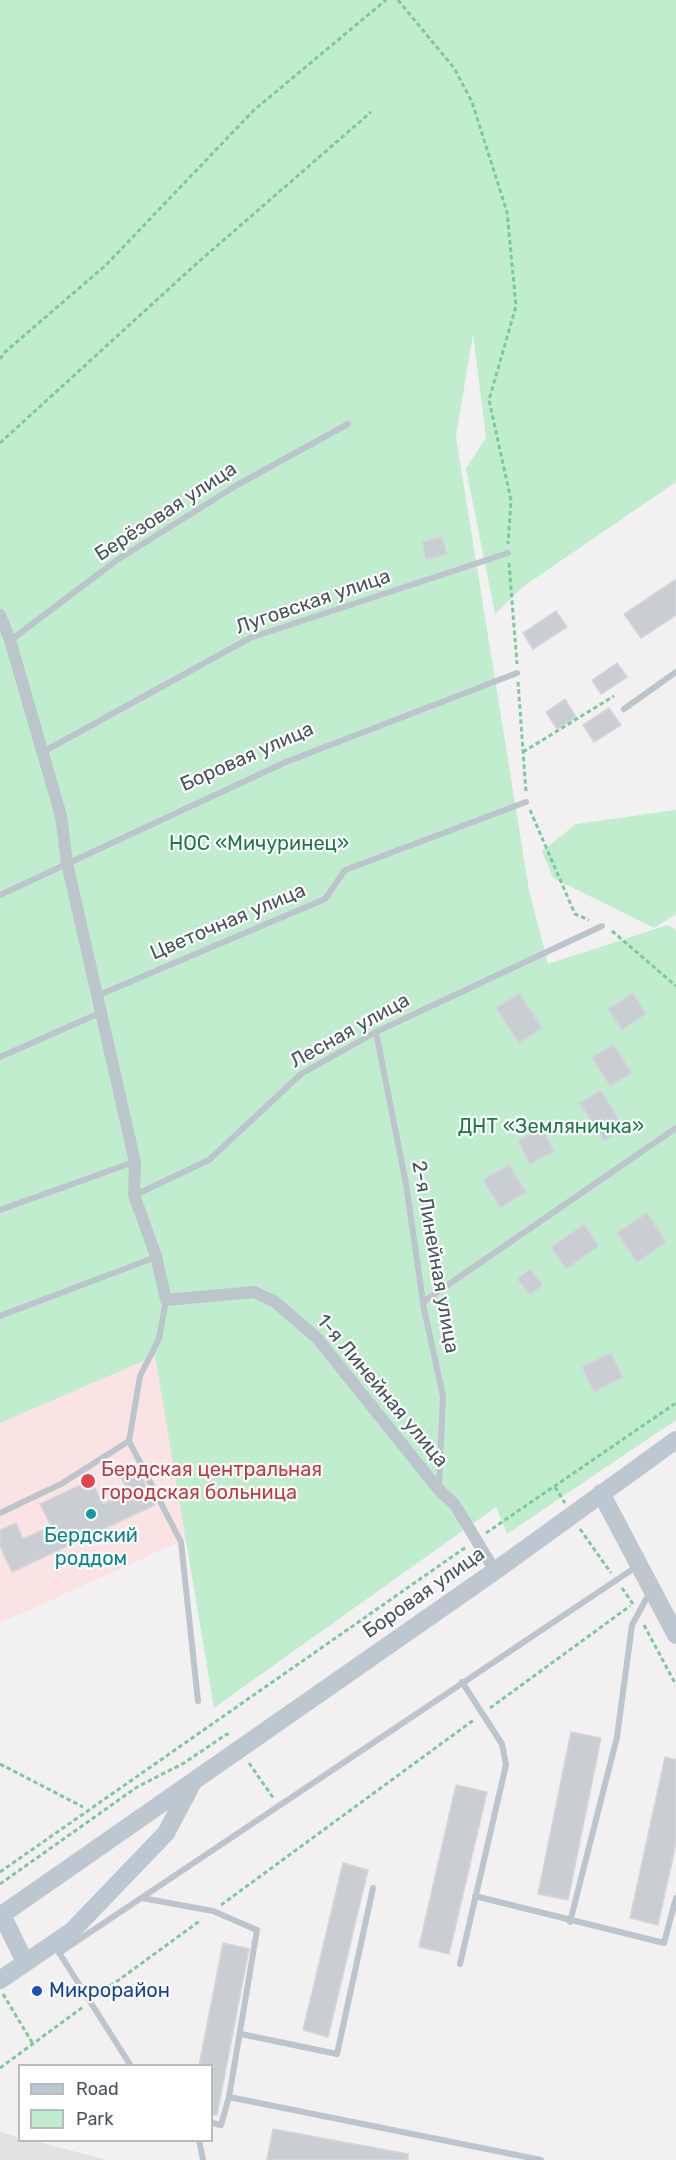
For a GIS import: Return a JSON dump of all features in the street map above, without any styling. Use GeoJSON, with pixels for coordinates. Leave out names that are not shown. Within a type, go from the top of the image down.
{"type":"FeatureCollection","features":[{"type":"Feature","properties":{"kind":"street"},"geometry":{"type":"LineString","coordinates":[[0,615],[10,640],[61,816],[68,863],[135,1162],[134,1195],[156,1256],[166,1300]]}},
{"type":"Feature","properties":{"kind":"street","name":"1-я Линейная улица"},"geometry":{"type":"LineString","coordinates":[[166,1300],[254,1292],[274,1301],[317,1338],[439,1490],[455,1505],[495,1571]]}},
{"type":"Feature","properties":{"kind":"street","name":"Боровая улица"},"geometry":{"type":"LineString","coordinates":[[1,1914],[495,1571],[676,1440]]}},
{"type":"Feature","properties":{"kind":"street"},"geometry":{"type":"LineString","coordinates":[[601,1493],[676,1635]]}},
{"type":"Feature","properties":{"kind":"street","name":"Боровая улица"},"geometry":{"type":"LineString","coordinates":[[0,1980],[25,1962],[56,1948],[166,1833],[194,1780]]}},
{"type":"Feature","properties":{"kind":"street"},"geometry":{"type":"LineString","coordinates":[[1,1914],[25,1962]]}},
{"type":"Feature","properties":{"kind":"lane","name":"Берёзовая улица"},"geometry":{"type":"LineString","coordinates":[[10,640],[117,560],[237,484],[348,424]]}},
{"type":"Feature","properties":{"kind":"lane","name":"Луговская улица"},"geometry":{"type":"LineString","coordinates":[[43,752],[250,638],[508,554]]}},
{"type":"Feature","properties":{"kind":"lane"},"geometry":{"type":"LineString","coordinates":[[624,710],[676,672]]}},
{"type":"Feature","properties":{"kind":"lane","name":"Боровая улица"},"geometry":{"type":"LineString","coordinates":[[0,895],[286,762],[517,673]]}},
{"type":"Feature","properties":{"kind":"lane","name":"Цветочная улица"},"geometry":{"type":"LineString","coordinates":[[99,995],[325,899],[345,870],[526,802]]}},
{"type":"Feature","properties":{"kind":"lane","name":"Лесная улица"},"geometry":{"type":"LineString","coordinates":[[134,1195],[208,1160],[300,1074],[376,1032],[602,926]]}},
{"type":"Feature","properties":{"kind":"lane"},"geometry":{"type":"LineString","coordinates":[[0,1057],[102,1011]]}},
{"type":"Feature","properties":{"kind":"lane","name":"2-я Линейная улица"},"geometry":{"type":"LineString","coordinates":[[376,1032],[406,1184],[423,1302],[443,1396],[439,1490]]}},
{"type":"Feature","properties":{"kind":"lane"},"geometry":{"type":"LineString","coordinates":[[423,1302],[676,1128]]}},
{"type":"Feature","properties":{"kind":"lane"},"geometry":{"type":"LineString","coordinates":[[0,1210],[135,1162]]}},
{"type":"Feature","properties":{"kind":"lane"},"geometry":{"type":"LineString","coordinates":[[0,1316],[156,1256]]}},
{"type":"Feature","properties":{"kind":"lane"},"geometry":{"type":"LineString","coordinates":[[166,1300],[159,1339],[140,1376],[129,1441],[181,1542],[198,1701]]}},
{"type":"Feature","properties":{"kind":"lane"},"geometry":{"type":"LineString","coordinates":[[0,1513],[60,1484],[129,1441]]}},
{"type":"Feature","properties":{"kind":"lane"},"geometry":{"type":"LineString","coordinates":[[130,2064],[56,1948],[141,1898],[639,1565]]}},
{"type":"Feature","properties":{"kind":"lane"},"geometry":{"type":"LineString","coordinates":[[570,1922],[617,1737],[632,1625],[652,1589]]}},
{"type":"Feature","properties":{"kind":"lane"},"geometry":{"type":"LineString","coordinates":[[460,1964],[506,1765],[502,1744],[462,1682]]}},
{"type":"Feature","properties":{"kind":"lane"},"geometry":{"type":"LineString","coordinates":[[241,2034],[337,2054],[373,1888]]}},
{"type":"Feature","properties":{"kind":"lane"},"geometry":{"type":"LineString","coordinates":[[476,1896],[570,1922],[664,1943],[676,1899]]}},
{"type":"Feature","properties":{"kind":"lane"},"geometry":{"type":"LineString","coordinates":[[141,1898],[213,1911],[257,1930],[229,2097],[221,2125],[213,2123]]}},
{"type":"Feature","properties":{"kind":"lane"},"geometry":{"type":"LineString","coordinates":[[229,2097],[541,2160]]}},
{"type":"Feature","properties":{"kind":"lane"},"geometry":{"type":"LineString","coordinates":[[199,2142],[203,2160]]}},
{"type":"Feature","properties":{"kind":"path"},"geometry":{"type":"LineString","coordinates":[[0,359],[5,352],[106,265],[254,110],[386,0]]}},
{"type":"Feature","properties":{"kind":"path"},"geometry":{"type":"LineString","coordinates":[[398,0],[454,68],[472,102],[507,212],[516,306],[489,400],[511,500],[508,554],[526,802],[575,914],[616,933],[676,986]]}},
{"type":"Feature","properties":{"kind":"path"},"geometry":{"type":"LineString","coordinates":[[0,442],[195,264],[371,112]]}},
{"type":"Feature","properties":{"kind":"path"},"geometry":{"type":"LineString","coordinates":[[523,752],[614,696]]}},
{"type":"Feature","properties":{"kind":"path"},"geometry":{"type":"LineString","coordinates":[[0,1872],[676,1403]]}},
{"type":"Feature","properties":{"kind":"path"},"geometry":{"type":"LineString","coordinates":[[555,1486],[583,1535],[633,1604],[676,1685]]}},
{"type":"Feature","properties":{"kind":"path"},"geometry":{"type":"LineString","coordinates":[[0,2068],[633,1604]]}},
{"type":"Feature","properties":{"kind":"path"},"geometry":{"type":"LineString","coordinates":[[0,1764],[83,1807]]}},
{"type":"Feature","properties":{"kind":"path"},"geometry":{"type":"LineString","coordinates":[[0,1990],[33,2044]]}},
{"type":"Feature","properties":{"kind":"shaded area","name":"Бердская центральная городская больница"},"geometry":{"type":"Polygon","coordinates":[[[155,1356],[186,1539],[0,1623],[0,1423],[155,1356]]]}},
{"type":"Feature","properties":{"kind":"shaded area"},"geometry":{"type":"Polygon","coordinates":[[[0,2132],[18,2137],[18,2142],[38,2142],[108,2160],[0,2160],[0,2132]]]}},
{"type":"Feature","properties":{"kind":"green space","name":"НОС «Мичуринец»"},"geometry":{"type":"Polygon","coordinates":[[[0,0],[676,0],[676,482],[524,586],[495,614],[466,469],[486,437],[473,334],[456,437],[529,890],[548,964],[668,925],[676,930],[676,1420],[507,1534],[496,1507],[214,1708],[155,1356],[0,1423],[0,0]]]}},
{"type":"Feature","properties":{"kind":"green space"},"geometry":{"type":"Polygon","coordinates":[[[676,810],[676,914],[654,928],[553,878],[542,851],[576,824],[676,810]]]}},
{"type":"Feature","properties":{"kind":"building"},"geometry":{"type":"Polygon","coordinates":[[[442,537],[447,554],[426,560],[422,542],[442,537]]]}},
{"type":"Feature","properties":{"kind":"building"},"geometry":{"type":"Polygon","coordinates":[[[676,579],[676,615],[641,638],[624,614],[676,579]]]}},
{"type":"Feature","properties":{"kind":"building"},"geometry":{"type":"Polygon","coordinates":[[[556,611],[567,627],[533,649],[523,633],[556,611]]]}},
{"type":"Feature","properties":{"kind":"building"},"geometry":{"type":"Polygon","coordinates":[[[617,663],[627,677],[601,694],[592,680],[617,663]]]}},
{"type":"Feature","properties":{"kind":"building"},"geometry":{"type":"Polygon","coordinates":[[[565,699],[576,717],[557,729],[546,712],[565,699]]]}},
{"type":"Feature","properties":{"kind":"building"},"geometry":{"type":"Polygon","coordinates":[[[609,708],[621,725],[594,742],[583,725],[609,708]]]}},
{"type":"Feature","properties":{"kind":"building"},"geometry":{"type":"Polygon","coordinates":[[[519,993],[542,1028],[519,1043],[496,1008],[519,993]]]}},
{"type":"Feature","properties":{"kind":"building"},"geometry":{"type":"Polygon","coordinates":[[[633,993],[646,1014],[622,1030],[608,1009],[633,993]]]}},
{"type":"Feature","properties":{"kind":"building"},"geometry":{"type":"Polygon","coordinates":[[[613,1044],[632,1073],[610,1086],[592,1058],[613,1044]]]}},
{"type":"Feature","properties":{"kind":"building"},"geometry":{"type":"Polygon","coordinates":[[[601,1090],[624,1129],[604,1141],[580,1103],[601,1090]]]}},
{"type":"Feature","properties":{"kind":"building"},"geometry":{"type":"Polygon","coordinates":[[[542,1128],[554,1151],[530,1164],[518,1141],[542,1128]]]}},
{"type":"Feature","properties":{"kind":"building"},"geometry":{"type":"Polygon","coordinates":[[[509,1165],[526,1192],[500,1208],[483,1180],[509,1165]]]}},
{"type":"Feature","properties":{"kind":"building"},"geometry":{"type":"Polygon","coordinates":[[[647,1213],[666,1242],[637,1262],[617,1233],[647,1213]]]}},
{"type":"Feature","properties":{"kind":"building"},"geometry":{"type":"Polygon","coordinates":[[[584,1224],[599,1246],[566,1269],[551,1247],[584,1224]]]}},
{"type":"Feature","properties":{"kind":"building"},"geometry":{"type":"Polygon","coordinates":[[[530,1269],[543,1285],[530,1295],[517,1279],[530,1269]]]}},
{"type":"Feature","properties":{"kind":"building"},"geometry":{"type":"Polygon","coordinates":[[[611,1353],[623,1377],[594,1392],[582,1367],[611,1353]]]}},
{"type":"Feature","properties":{"kind":"building","name":"Бердский роддом"},"geometry":{"type":"Polygon","coordinates":[[[136,1465],[155,1505],[12,1572],[0,1546],[0,1530],[16,1523],[23,1539],[51,1526],[40,1504],[91,1480],[103,1504],[128,1491],[119,1473],[136,1465]]]}},
{"type":"Feature","properties":{"kind":"building"},"geometry":{"type":"Polygon","coordinates":[[[571,1732],[601,1738],[568,1900],[538,1894],[571,1732]]]}},
{"type":"Feature","properties":{"kind":"building"},"geometry":{"type":"Polygon","coordinates":[[[665,1757],[676,1760],[676,1843],[658,1925],[630,1918],[665,1757]]]}},
{"type":"Feature","properties":{"kind":"building"},"geometry":{"type":"Polygon","coordinates":[[[456,1785],[487,1792],[449,1954],[419,1947],[456,1785]]]}},
{"type":"Feature","properties":{"kind":"building"},"geometry":{"type":"Polygon","coordinates":[[[343,1863],[368,1870],[328,2037],[303,2030],[343,1863]]]}},
{"type":"Feature","properties":{"kind":"building"},"geometry":{"type":"Polygon","coordinates":[[[223,1943],[249,1949],[217,2115],[213,2115],[213,2064],[199,2064],[223,1943]]]}},
{"type":"Feature","properties":{"kind":"building"},"geometry":{"type":"Polygon","coordinates":[[[273,2129],[408,2154],[408,2160],[267,2160],[273,2129]]]}},
{"type":"Feature","properties":{"kind":"place","name":"Бердская центральная городская больница"},"geometry":{"type":"Point","coordinates":[88,1481]}},
{"type":"Feature","properties":{"kind":"place","name":"Бердский роддом"},"geometry":{"type":"Point","coordinates":[91,1514]}},
{"type":"Feature","properties":{"kind":"place","name":"Микрорайон"},"geometry":{"type":"Point","coordinates":[37,1991]}},
{"type":"Feature","properties":{"kind":"park label","name":"ДНТ «Земляничка»"},"geometry":{"type":"Point","coordinates":[551,1127]}}]}
